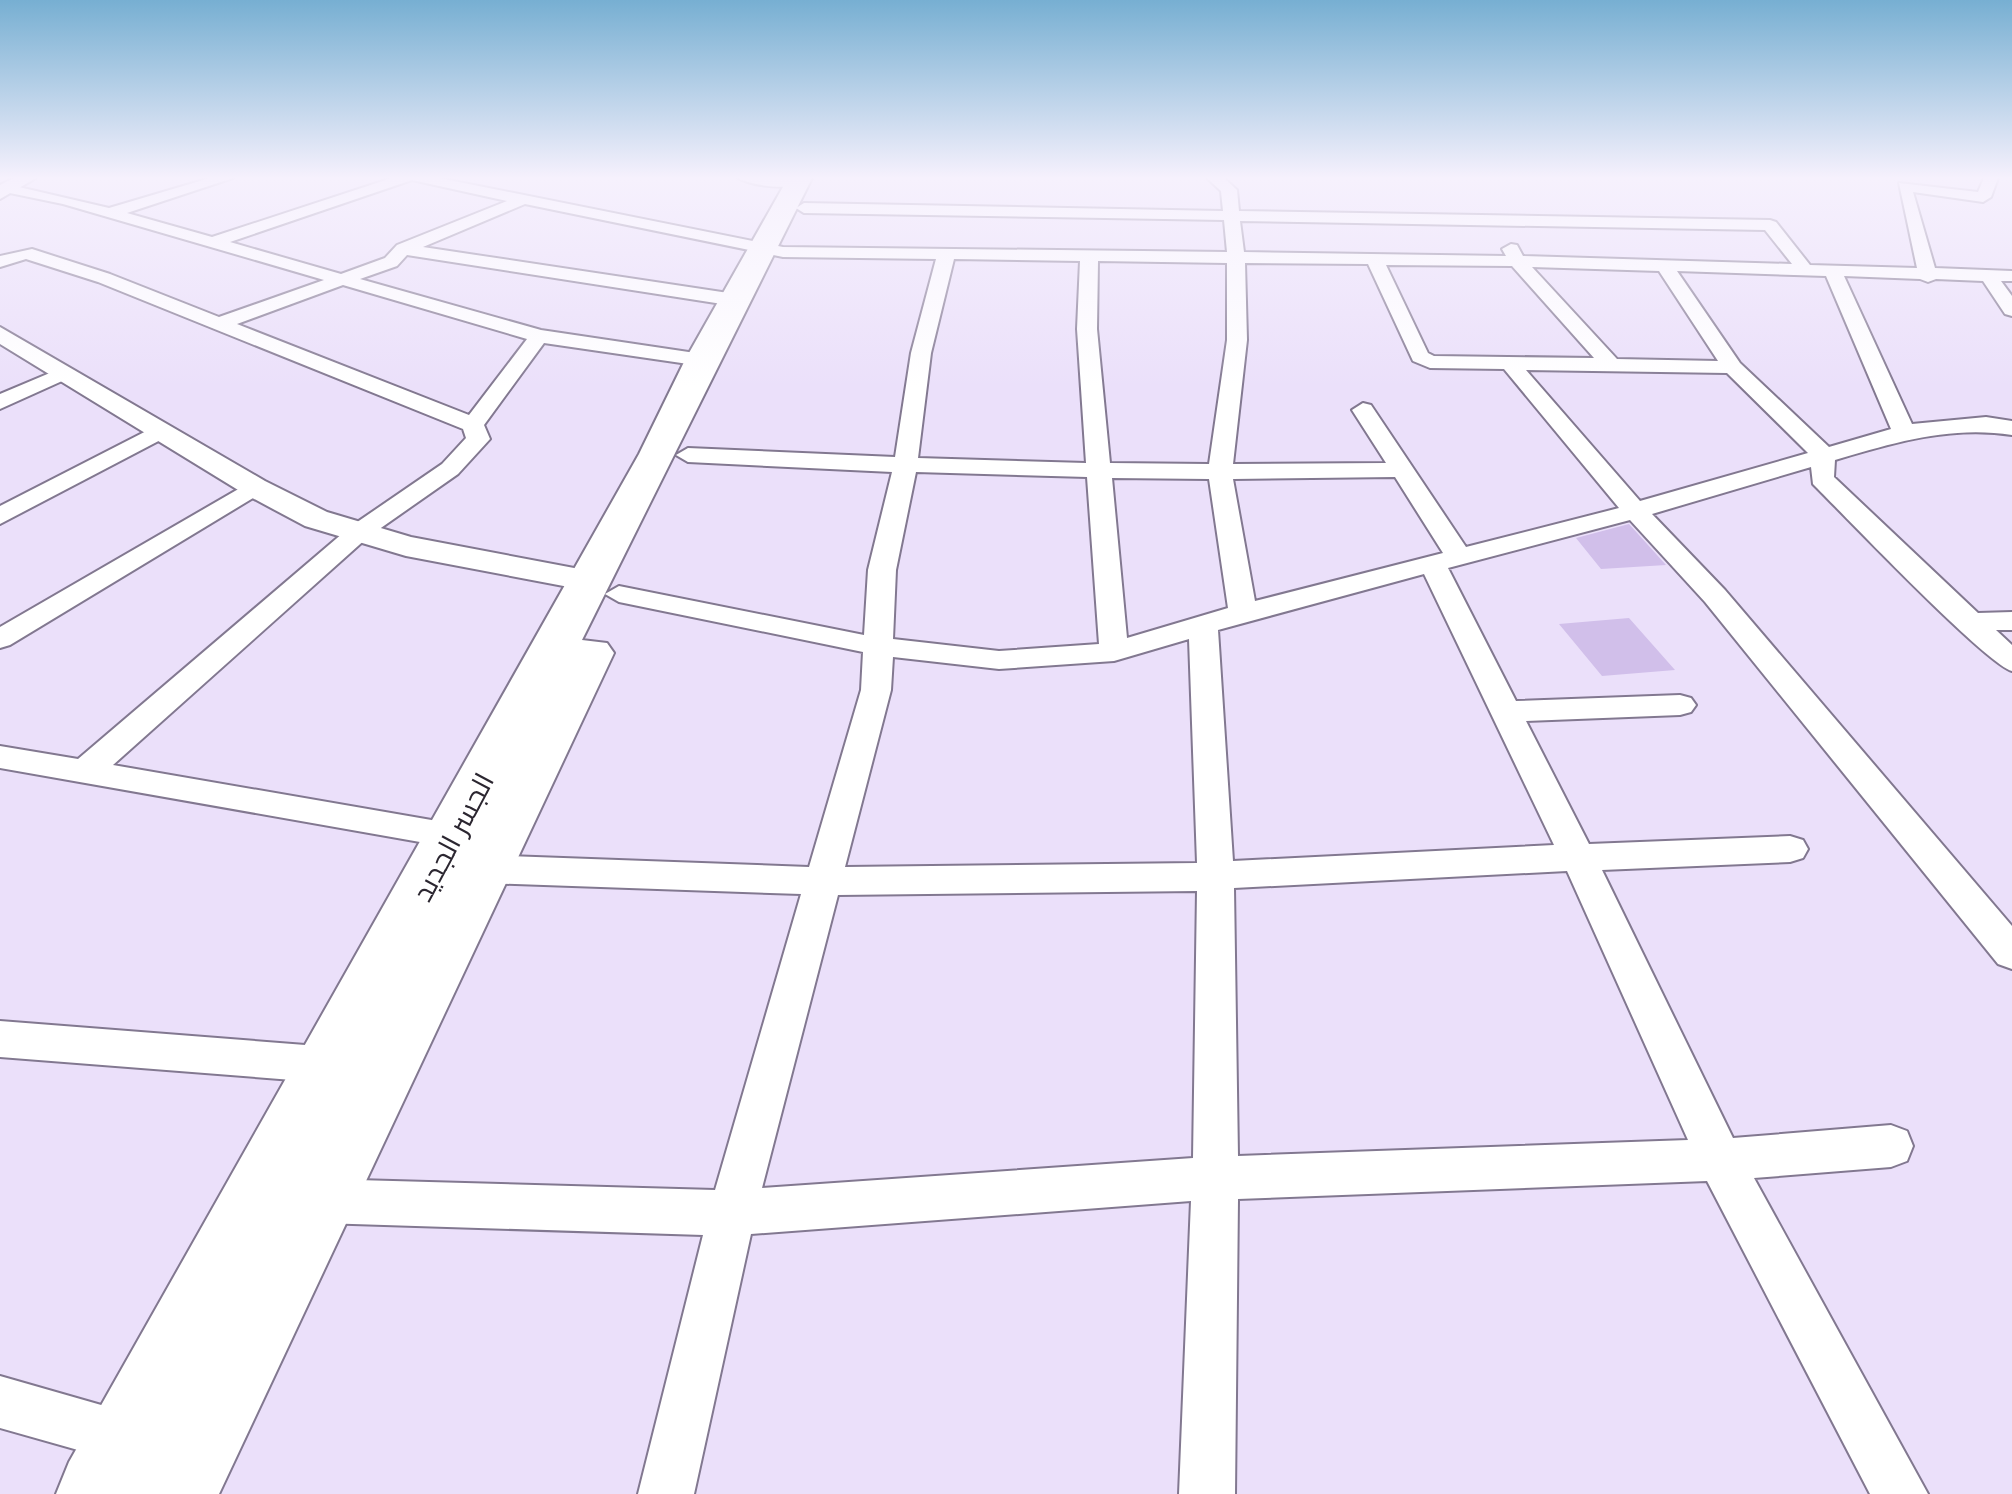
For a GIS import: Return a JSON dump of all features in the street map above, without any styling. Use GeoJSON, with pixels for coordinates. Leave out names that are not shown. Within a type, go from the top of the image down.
{"type":"FeatureCollection","features":[{"type":"Feature","properties":{"kind":"main road","name":"الجسر الجديد"},"geometry":{"type":"LineString","coordinates":[[172,1494],[321,1200],[469,852],[604,588],[702,360],[763,248]]}},
{"type":"Feature","properties":{"kind":"main road","name":"الجسر الجديد"},"geometry":{"type":"LineString","coordinates":[[604,588],[688,454],[770,248]]}},
{"type":"Feature","properties":{"kind":"main road","name":"الجسر الجديد"},"geometry":{"type":"LineString","coordinates":[[101,1494],[331,1065],[469,852]]}},
{"type":"Feature","properties":{"kind":"street"},"geometry":{"type":"LineString","coordinates":[[227,248],[539,336],[702,360]]}},
{"type":"Feature","properties":{"kind":"street"},"geometry":{"type":"LineString","coordinates":[[215,325],[392,262],[405,248]]}},
{"type":"Feature","properties":{"kind":"street"},"geometry":{"type":"LineString","coordinates":[[921,248],[946,256],[982,248]]}},
{"type":"Feature","properties":{"kind":"street"},"geometry":{"type":"LineString","coordinates":[[1066,248],[1089,258],[1518,261],[2012,276]]}},
{"type":"Feature","properties":{"kind":"street"},"geometry":{"type":"LineString","coordinates":[[1236,248],[1237,340],[1220,474],[1243,614]]}},
{"type":"Feature","properties":{"kind":"street"},"geometry":{"type":"LineString","coordinates":[[1511,248],[1518,261],[1611,365]]}},
{"type":"Feature","properties":{"kind":"street"},"geometry":{"type":"LineString","coordinates":[[1788,248],[1807,272]]}},
{"type":"Feature","properties":{"kind":"street"},"geometry":{"type":"LineString","coordinates":[[1920,248],[1928,276]]}},
{"type":"Feature","properties":{"kind":"street"},"geometry":{"type":"LineString","coordinates":[[402,249],[735,300]]}},
{"type":"Feature","properties":{"kind":"street"},"geometry":{"type":"LineString","coordinates":[[0,262],[26,253],[104,278],[473,425],[478,439],[450,468],[359,532],[84,772]]}},
{"type":"Feature","properties":{"kind":"street"},"geometry":{"type":"LineString","coordinates":[[666,1494],[732,1212],[876,690],[882,570],[905,467],[921,353],[946,256]]}},
{"type":"Feature","properties":{"kind":"street"},"geometry":{"type":"LineString","coordinates":[[1089,258],[1087,329],[1114,652]]}},
{"type":"Feature","properties":{"kind":"street"},"geometry":{"type":"LineString","coordinates":[[1375,260],[1420,357],[1442,364],[1734,367]]}},
{"type":"Feature","properties":{"kind":"street"},"geometry":{"type":"LineString","coordinates":[[1666,267],[1734,367],[1822,454],[1822,479],[2012,662]]}},
{"type":"Feature","properties":{"kind":"street"},"geometry":{"type":"LineString","coordinates":[[1834,273],[1904,432]]}},
{"type":"Feature","properties":{"kind":"street"},"geometry":{"type":"LineString","coordinates":[[1990,278],[2012,310]]}},
{"type":"Feature","properties":{"kind":"street"},"geometry":{"type":"LineString","coordinates":[[0,334],[254,487],[316,519],[406,546],[876,646],[998,660],[1114,652],[1904,432],[1986,424],[2012,428]]}},
{"type":"Feature","properties":{"kind":"street"},"geometry":{"type":"LineString","coordinates":[[473,425],[539,336]]}},
{"type":"Feature","properties":{"kind":"street"},"geometry":{"type":"LineString","coordinates":[[1511,364],[1635,510],[1715,596],[2012,953]]}},
{"type":"Feature","properties":{"kind":"street"},"geometry":{"type":"LineString","coordinates":[[0,402],[64,372]]}},
{"type":"Feature","properties":{"kind":"street"},"geometry":{"type":"LineString","coordinates":[[1364,410],[1402,470],[1445,559],[1506,712],[1720,1160],[1900,1494]]}},
{"type":"Feature","properties":{"kind":"street"},"geometry":{"type":"LineString","coordinates":[[0,516],[162,430]]}},
{"type":"Feature","properties":{"kind":"street"},"geometry":{"type":"LineString","coordinates":[[688,454],[905,467],[1220,474],[1402,470]]}},
{"type":"Feature","properties":{"kind":"street"},"geometry":{"type":"LineString","coordinates":[[0,639],[254,487]]}},
{"type":"Feature","properties":{"kind":"street"},"geometry":{"type":"LineString","coordinates":[[1968,622],[2012,621]]}},
{"type":"Feature","properties":{"kind":"street"},"geometry":{"type":"LineString","coordinates":[[1203,626],[1216,877],[1215,1178],[1207,1494]]}},
{"type":"Feature","properties":{"kind":"street"},"geometry":{"type":"LineString","coordinates":[[1506,712],[1680,704]]}},
{"type":"Feature","properties":{"kind":"street"},"geometry":{"type":"LineString","coordinates":[[0,758],[469,852],[826,881],[1216,877],[1272,870],[1790,849]]}},
{"type":"Feature","properties":{"kind":"street"},"geometry":{"type":"LineString","coordinates":[[0,1039],[331,1065]]}},
{"type":"Feature","properties":{"kind":"street"},"geometry":{"type":"LineString","coordinates":[[321,1200],[732,1212],[1215,1178],[1720,1160],[1891,1146]]}},
{"type":"Feature","properties":{"kind":"street"},"geometry":{"type":"LineString","coordinates":[[0,1402],[131,1438]]}},
{"type":"Feature","properties":{"kind":"building"},"geometry":{"type":"Polygon","coordinates":[[[1629,524],[1666,565],[1601,569],[1576,538],[1629,524]]]}},
{"type":"Feature","properties":{"kind":"building"},"geometry":{"type":"Polygon","coordinates":[[[1629,618],[1675,670],[1602,676],[1559,624],[1629,618]]]}}]}
